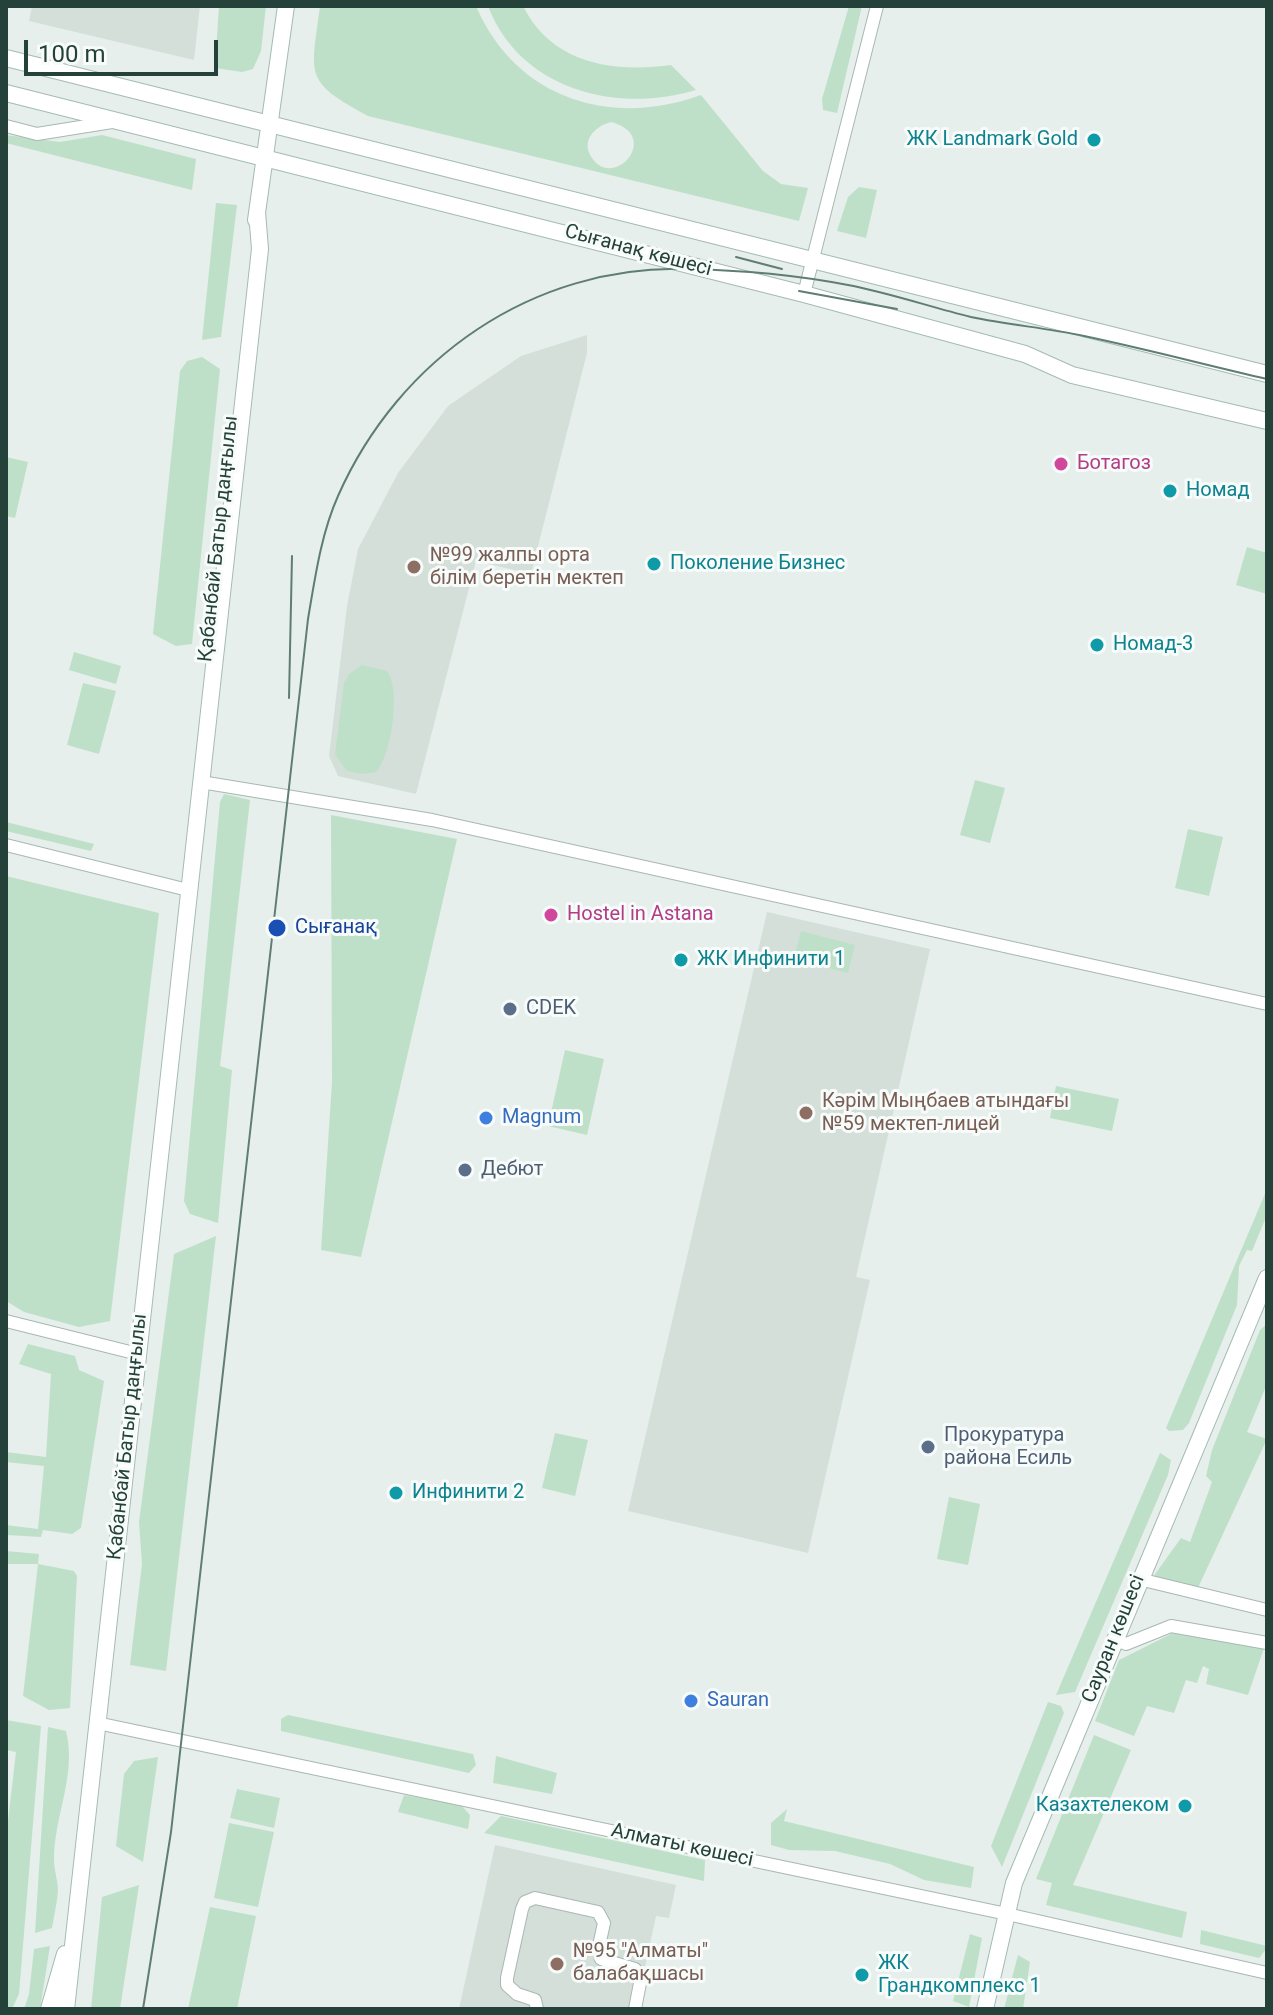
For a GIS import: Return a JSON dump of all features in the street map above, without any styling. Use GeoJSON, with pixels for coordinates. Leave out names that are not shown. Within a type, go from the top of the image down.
{"type":"FeatureCollection","features":[{"type":"Feature","properties":{"kind":"main road","name":"Қабанбай Батыр даңғылы"},"geometry":{"type":"LineString","coordinates":[[190,865],[186,853],[205,661],[257,212],[286,6]]}},
{"type":"Feature","properties":{"kind":"main road","name":"Сығанақ көшесі"},"geometry":{"type":"LineString","coordinates":[[6,58],[1267,374]]}},
{"type":"Feature","properties":{"kind":"main road","name":"Сығанақ көшесі"},"geometry":{"type":"LineString","coordinates":[[6,93],[804,294],[1025,354],[1072,375],[1267,421]]}},
{"type":"Feature","properties":{"kind":"main road","name":"Қабанбай Батыр даңғылы"},"geometry":{"type":"LineString","coordinates":[[66,2009],[260,249],[257,212]]}},
{"type":"Feature","properties":{"kind":"main road","name":"Сауран көшесі"},"geometry":{"type":"LineString","coordinates":[[985,2009],[1014,1883],[1113,1639],[1267,1278]]}},
{"type":"Feature","properties":{"kind":"main road"},"geometry":{"type":"LineString","coordinates":[[49,2009],[77,1910]]}},
{"type":"Feature","properties":{"kind":"street"},"geometry":{"type":"LineString","coordinates":[[804,294],[877,6]]}},
{"type":"Feature","properties":{"kind":"street"},"geometry":{"type":"LineString","coordinates":[[6,126],[37,134],[120,121]]}},
{"type":"Feature","properties":{"kind":"street"},"geometry":{"type":"LineString","coordinates":[[201,782],[432,820],[1267,1004]]}},
{"type":"Feature","properties":{"kind":"street"},"geometry":{"type":"LineString","coordinates":[[6,845],[188,890]]}},
{"type":"Feature","properties":{"kind":"street"},"geometry":{"type":"LineString","coordinates":[[6,1321],[138,1354]]}},
{"type":"Feature","properties":{"kind":"street"},"geometry":{"type":"LineString","coordinates":[[1139,1579],[1267,1610]]}},
{"type":"Feature","properties":{"kind":"street"},"geometry":{"type":"LineString","coordinates":[[1113,1639],[1126,1644],[1171,1626],[1267,1643]]}},
{"type":"Feature","properties":{"kind":"street","name":"Алматы көшесі"},"geometry":{"type":"LineString","coordinates":[[97,1723],[1007,1914],[1267,1973]]}},
{"type":"Feature","properties":{"kind":"street"},"geometry":{"type":"LineString","coordinates":[[537,2009],[535,2000],[517,1994],[507,1985],[522,1909],[525,1902],[535,1898],[598,1912],[604,1923],[598,1950],[601,1959],[635,1969],[641,1978],[635,2009]]}},
{"type":"Feature","properties":{"kind":"shaded area"},"geometry":{"type":"Polygon","coordinates":[[[32,6],[200,6],[194,60],[29,21],[32,6]]]}},
{"type":"Feature","properties":{"kind":"shaded area","name":"№99 жалпы орта білім беретін мектеп"},"geometry":{"type":"Polygon","coordinates":[[[587,335],[587,353],[531,574],[476,561],[416,794],[338,776],[329,756],[347,606],[358,549],[398,473],[448,406],[521,356],[587,335]]]}},
{"type":"Feature","properties":{"kind":"shaded area","name":"Кәрім Мыңбаев атындағы №59 мектеп-лицей"},"geometry":{"type":"Polygon","coordinates":[[[767,912],[930,949],[856,1277],[870,1280],[808,1553],[628,1511],[767,912]]]}},
{"type":"Feature","properties":{"kind":"shaded area","name":"№95 \"Алматы\" балабақшасы"},"geometry":{"type":"Polygon","coordinates":[[[495,1845],[676,1885],[669,1918],[656,1916],[636,2009],[459,2009],[495,1845]]]}},
{"type":"Feature","properties":{"kind":"green space"},"geometry":{"type":"Polygon","coordinates":[[[219,6],[266,6],[261,51],[253,69],[242,72],[215,68],[219,6]]]}},
{"type":"Feature","properties":{"kind":"green space"},"geometry":{"type":"Polygon","coordinates":[[[320,6],[476,6],[493,38],[515,64],[541,84],[570,98],[601,106],[634,108],[701,95],[763,171],[781,184],[808,188],[799,221],[368,116],[332,94],[316,74],[314,62],[320,6]],[[611,122],[595,131],[588,146],[592,158],[602,166],[612,168],[622,165],[633,148],[633,138],[626,129],[611,122]]]}},
{"type":"Feature","properties":{"kind":"green space"},"geometry":{"type":"Polygon","coordinates":[[[488,6],[523,6],[535,26],[550,41],[586,60],[627,67],[671,65],[696,90],[666,97],[635,99],[604,96],[574,88],[547,76],[523,58],[503,35],[488,6]]]}},
{"type":"Feature","properties":{"kind":"green space"},"geometry":{"type":"Polygon","coordinates":[[[849,6],[862,6],[837,113],[823,110],[822,99],[849,6]]]}},
{"type":"Feature","properties":{"kind":"green space"},"geometry":{"type":"Polygon","coordinates":[[[6,135],[60,142],[102,135],[196,159],[192,190],[6,143],[6,135]]]}},
{"type":"Feature","properties":{"kind":"green space"},"geometry":{"type":"Polygon","coordinates":[[[859,187],[877,190],[866,238],[837,231],[848,197],[859,187]]]}},
{"type":"Feature","properties":{"kind":"green space"},"geometry":{"type":"Polygon","coordinates":[[[216,203],[237,205],[221,337],[202,340],[216,203]]]}},
{"type":"Feature","properties":{"kind":"green space"},"geometry":{"type":"Polygon","coordinates":[[[202,357],[220,369],[192,644],[176,646],[153,634],[180,371],[187,361],[202,357]]]}},
{"type":"Feature","properties":{"kind":"green space"},"geometry":{"type":"Polygon","coordinates":[[[6,457],[28,462],[15,518],[6,516],[6,457]]]}},
{"type":"Feature","properties":{"kind":"green space"},"geometry":{"type":"Polygon","coordinates":[[[1247,547],[1267,553],[1267,594],[1236,585],[1247,547]]]}},
{"type":"Feature","properties":{"kind":"green space"},"geometry":{"type":"Polygon","coordinates":[[[74,652],[121,666],[116,684],[69,670],[74,652]]]}},
{"type":"Feature","properties":{"kind":"green space"},"geometry":{"type":"Polygon","coordinates":[[[362,665],[387,671],[394,707],[390,738],[382,764],[376,772],[362,774],[347,771],[335,755],[344,683],[349,674],[362,665]]]}},
{"type":"Feature","properties":{"kind":"green space"},"geometry":{"type":"Polygon","coordinates":[[[83,683],[116,691],[99,754],[67,745],[83,683]]]}},
{"type":"Feature","properties":{"kind":"green space"},"geometry":{"type":"Polygon","coordinates":[[[975,780],[1005,788],[990,843],[960,835],[975,780]]]}},
{"type":"Feature","properties":{"kind":"green space"},"geometry":{"type":"Polygon","coordinates":[[[224,794],[250,800],[220,1066],[232,1070],[218,1223],[190,1214],[184,1201],[220,802],[224,794]]]}},
{"type":"Feature","properties":{"kind":"green space"},"geometry":{"type":"Polygon","coordinates":[[[331,815],[457,839],[361,1257],[321,1250],[332,1082],[331,815]]]}},
{"type":"Feature","properties":{"kind":"green space"},"geometry":{"type":"Polygon","coordinates":[[[6,822],[94,844],[91,851],[6,831],[6,822]]]}},
{"type":"Feature","properties":{"kind":"green space"},"geometry":{"type":"Polygon","coordinates":[[[1188,829],[1223,837],[1209,896],[1175,888],[1188,829]]]}},
{"type":"Feature","properties":{"kind":"green space"},"geometry":{"type":"Polygon","coordinates":[[[6,876],[159,913],[110,1321],[79,1327],[24,1312],[6,1301],[6,876]]]}},
{"type":"Feature","properties":{"kind":"green space"},"geometry":{"type":"Polygon","coordinates":[[[801,931],[855,945],[848,973],[794,959],[801,931]]]}},
{"type":"Feature","properties":{"kind":"green space"},"geometry":{"type":"Polygon","coordinates":[[[565,1050],[604,1059],[587,1135],[548,1126],[565,1050]]]}},
{"type":"Feature","properties":{"kind":"green space"},"geometry":{"type":"Polygon","coordinates":[[[1056,1086],[1119,1099],[1112,1131],[1050,1118],[1056,1086]]]}},
{"type":"Feature","properties":{"kind":"green space"},"geometry":{"type":"Polygon","coordinates":[[[1267,1189],[1267,1215],[1252,1251],[1247,1250],[1239,1266],[1237,1305],[1189,1423],[1183,1430],[1169,1431],[1166,1428],[1267,1189]]]}},
{"type":"Feature","properties":{"kind":"green space"},"geometry":{"type":"Polygon","coordinates":[[[216,1236],[166,1671],[130,1665],[142,1564],[139,1522],[174,1254],[216,1236]]]}},
{"type":"Feature","properties":{"kind":"green space"},"geometry":{"type":"Polygon","coordinates":[[[1267,1324],[1267,1384],[1247,1432],[1267,1439],[1197,1590],[1153,1577],[1181,1538],[1190,1542],[1212,1482],[1206,1476],[1212,1450],[1260,1330],[1267,1324]]]}},
{"type":"Feature","properties":{"kind":"green space"},"geometry":{"type":"Polygon","coordinates":[[[28,1344],[75,1356],[79,1370],[104,1381],[81,1528],[72,1534],[43,1530],[41,1537],[6,1535],[6,1525],[38,1529],[44,1466],[6,1462],[6,1452],[46,1457],[51,1374],[19,1364],[28,1344]]]}},
{"type":"Feature","properties":{"kind":"green space"},"geometry":{"type":"Polygon","coordinates":[[[555,1433],[588,1440],[575,1496],[542,1488],[555,1433]]]}},
{"type":"Feature","properties":{"kind":"green space"},"geometry":{"type":"Polygon","coordinates":[[[1160,1453],[1171,1460],[1168,1475],[1075,1692],[1056,1695],[1160,1453]]]}},
{"type":"Feature","properties":{"kind":"green space"},"geometry":{"type":"Polygon","coordinates":[[[949,1497],[980,1504],[968,1565],[937,1559],[949,1497]]]}},
{"type":"Feature","properties":{"kind":"green space"},"geometry":{"type":"Polygon","coordinates":[[[6,1551],[39,1554],[38,1564],[6,1564],[6,1551]]]}},
{"type":"Feature","properties":{"kind":"green space"},"geometry":{"type":"Polygon","coordinates":[[[38,1564],[74,1571],[77,1576],[70,1708],[49,1710],[23,1696],[38,1564]]]}},
{"type":"Feature","properties":{"kind":"green space"},"geometry":{"type":"Polygon","coordinates":[[[1173,1633],[1264,1648],[1248,1695],[1206,1684],[1209,1669],[1203,1666],[1197,1683],[1186,1680],[1174,1713],[1147,1706],[1134,1736],[1095,1721],[1119,1660],[1173,1633]]]}},
{"type":"Feature","properties":{"kind":"green space"},"geometry":{"type":"Polygon","coordinates":[[[1048,1702],[1061,1706],[1064,1713],[1002,1867],[991,1846],[1048,1702]]]}},
{"type":"Feature","properties":{"kind":"green space"},"geometry":{"type":"Polygon","coordinates":[[[288,1715],[473,1754],[476,1765],[469,1773],[281,1731],[281,1719],[288,1715]]]}},
{"type":"Feature","properties":{"kind":"green space"},"geometry":{"type":"Polygon","coordinates":[[[6,1720],[41,1726],[19,1994],[12,2009],[6,2009],[6,1838],[16,1752],[6,1750],[6,1720]]]}},
{"type":"Feature","properties":{"kind":"green space"},"geometry":{"type":"Polygon","coordinates":[[[48,1727],[66,1731],[69,1764],[55,1843],[58,1891],[52,1928],[35,1933],[48,1727]]]}},
{"type":"Feature","properties":{"kind":"green space"},"geometry":{"type":"Polygon","coordinates":[[[1094,1735],[1131,1750],[1073,1885],[1187,1912],[1182,1938],[1046,1905],[1052,1883],[1036,1879],[1094,1735]]]}},
{"type":"Feature","properties":{"kind":"green space"},"geometry":{"type":"Polygon","coordinates":[[[496,1756],[557,1773],[552,1794],[493,1783],[496,1756]]]}},
{"type":"Feature","properties":{"kind":"green space"},"geometry":{"type":"Polygon","coordinates":[[[158,1757],[143,1862],[116,1846],[124,1774],[134,1761],[158,1757]]]}},
{"type":"Feature","properties":{"kind":"green space"},"geometry":{"type":"Polygon","coordinates":[[[237,1789],[280,1798],[274,1828],[230,1818],[237,1789]]]}},
{"type":"Feature","properties":{"kind":"green space"},"geometry":{"type":"Polygon","coordinates":[[[404,1795],[461,1805],[470,1815],[468,1829],[398,1812],[404,1795]]]}},
{"type":"Feature","properties":{"kind":"green space"},"geometry":{"type":"Polygon","coordinates":[[[787,1809],[784,1821],[974,1867],[971,1888],[924,1880],[890,1864],[835,1851],[789,1850],[771,1845],[771,1823],[787,1809]]]}},
{"type":"Feature","properties":{"kind":"green space"},"geometry":{"type":"Polygon","coordinates":[[[501,1816],[705,1860],[704,1881],[484,1833],[501,1816]]]}},
{"type":"Feature","properties":{"kind":"green space"},"geometry":{"type":"Polygon","coordinates":[[[229,1823],[274,1832],[258,1907],[214,1898],[229,1823]]]}},
{"type":"Feature","properties":{"kind":"green space"},"geometry":{"type":"Polygon","coordinates":[[[139,1885],[120,2009],[91,2009],[102,1897],[139,1885]]]}},
{"type":"Feature","properties":{"kind":"green space"},"geometry":{"type":"Polygon","coordinates":[[[210,1907],[256,1916],[237,2009],[188,2009],[210,1907]]]}},
{"type":"Feature","properties":{"kind":"green space"},"geometry":{"type":"Polygon","coordinates":[[[1201,1930],[1267,1948],[1259,1958],[1200,1944],[1201,1930]]]}},
{"type":"Feature","properties":{"kind":"green space"},"geometry":{"type":"Polygon","coordinates":[[[970,1934],[982,1938],[969,2007],[953,2001],[970,1934]]]}},
{"type":"Feature","properties":{"kind":"green space"},"geometry":{"type":"Polygon","coordinates":[[[50,1946],[40,2009],[24,2009],[29,1994],[34,1949],[50,1946]]]}},
{"type":"Feature","properties":{"kind":"green space"},"geometry":{"type":"Polygon","coordinates":[[[1018,1955],[1030,1962],[1023,2009],[1004,2009],[1018,1955]]]}},
{"type":"Feature","properties":{"kind":"tram line"},"geometry":{"type":"LineString","coordinates":[[736,257],[782,269]]}},
{"type":"Feature","properties":{"kind":"tram line"},"geometry":{"type":"LineString","coordinates":[[143,2009],[171,1832],[308,619],[327,525],[364,446],[397,402],[435,362],[478,329],[525,303],[576,283],[630,272],[686,269],[828,281],[971,317],[1084,336],[1267,379]]}},
{"type":"Feature","properties":{"kind":"tram line"},"geometry":{"type":"LineString","coordinates":[[799,291],[897,309]]}},
{"type":"Feature","properties":{"kind":"tram line"},"geometry":{"type":"LineString","coordinates":[[289,698],[292,556]]}},
{"type":"Feature","properties":{"kind":"place","name":"ЖК Landmark Gold"},"geometry":{"type":"Point","coordinates":[1094,140]}},
{"type":"Feature","properties":{"kind":"place","name":"Ботагоз"},"geometry":{"type":"Point","coordinates":[1061,464]}},
{"type":"Feature","properties":{"kind":"place","name":"Номад"},"geometry":{"type":"Point","coordinates":[1170,491]}},
{"type":"Feature","properties":{"kind":"place","name":"Поколение Бизнес"},"geometry":{"type":"Point","coordinates":[654,564]}},
{"type":"Feature","properties":{"kind":"place","name":"№99 жалпы орта білім беретін мектеп"},"geometry":{"type":"Point","coordinates":[414,567]}},
{"type":"Feature","properties":{"kind":"place","name":"Номад-3"},"geometry":{"type":"Point","coordinates":[1097,645]}},
{"type":"Feature","properties":{"kind":"place","name":"Hostel in Astana"},"geometry":{"type":"Point","coordinates":[551,915]}},
{"type":"Feature","properties":{"kind":"place","name":"Сығанақ"},"geometry":{"type":"Point","coordinates":[277,928]}},
{"type":"Feature","properties":{"kind":"place","name":"ЖК Инфинити 1"},"geometry":{"type":"Point","coordinates":[681,960]}},
{"type":"Feature","properties":{"kind":"place","name":"CDEK"},"geometry":{"type":"Point","coordinates":[510,1009]}},
{"type":"Feature","properties":{"kind":"place","name":"Кәрім Мыңбаев атындағы №59 мектеп-лицей"},"geometry":{"type":"Point","coordinates":[806,1113]}},
{"type":"Feature","properties":{"kind":"place","name":"Magnum"},"geometry":{"type":"Point","coordinates":[486,1118]}},
{"type":"Feature","properties":{"kind":"place","name":"Дебют"},"geometry":{"type":"Point","coordinates":[465,1170]}},
{"type":"Feature","properties":{"kind":"place","name":"Прокуратура района Есиль"},"geometry":{"type":"Point","coordinates":[928,1447]}},
{"type":"Feature","properties":{"kind":"place","name":"Инфинити 2"},"geometry":{"type":"Point","coordinates":[396,1493]}},
{"type":"Feature","properties":{"kind":"place","name":"Sauran"},"geometry":{"type":"Point","coordinates":[691,1701]}},
{"type":"Feature","properties":{"kind":"place","name":"Казахтелеком"},"geometry":{"type":"Point","coordinates":[1185,1806]}},
{"type":"Feature","properties":{"kind":"place","name":"№95 \"Алматы\" балабақшасы"},"geometry":{"type":"Point","coordinates":[557,1964]}},
{"type":"Feature","properties":{"kind":"place","name":"ЖК Грандкомплекс 1"},"geometry":{"type":"Point","coordinates":[862,1975]}}]}
